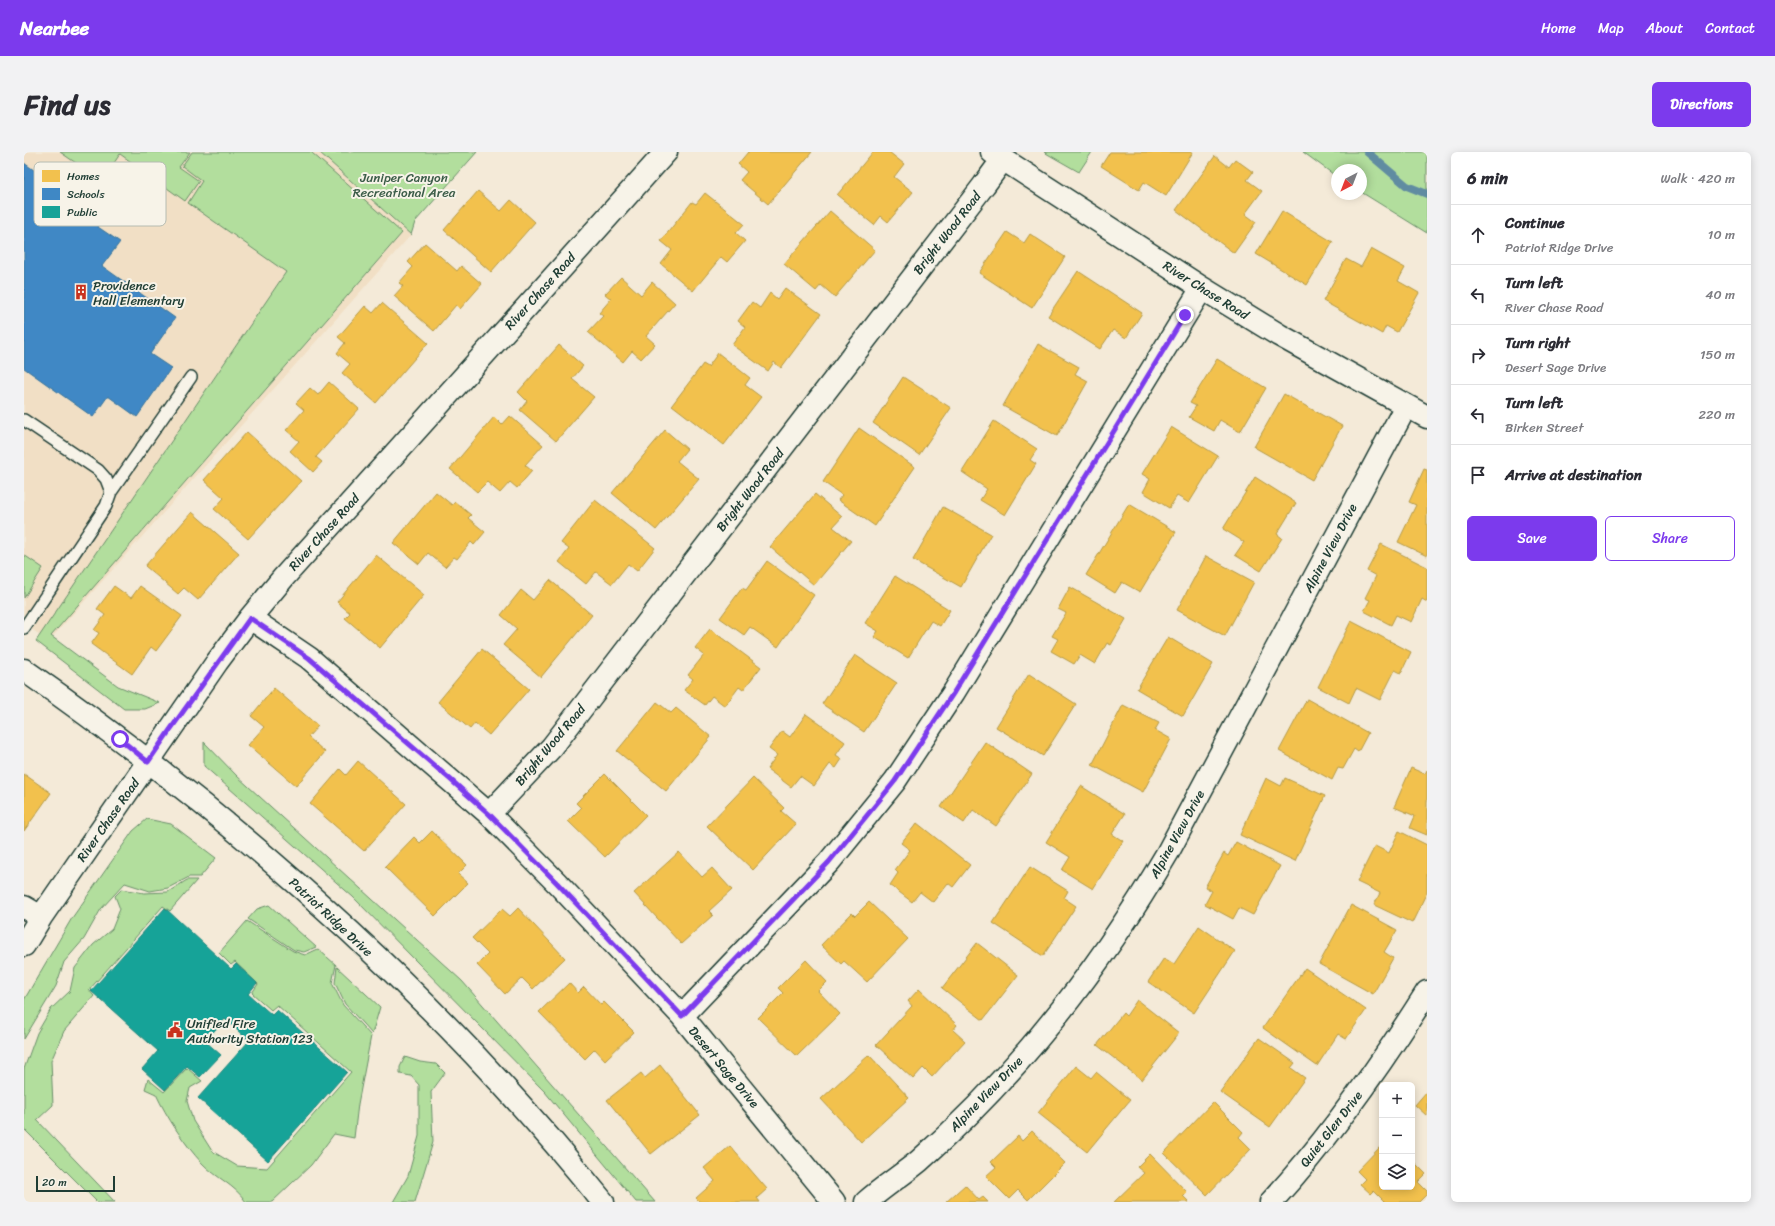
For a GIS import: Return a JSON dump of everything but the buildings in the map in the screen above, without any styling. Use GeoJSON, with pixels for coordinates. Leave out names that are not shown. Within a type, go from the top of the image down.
{"type":"FeatureCollection","features":[{"type":"Feature","properties":{"kind":"street","name":"River Chase Road"},"geometry":{"type":"LineString","coordinates":[[24,945],[32,912],[148,762],[250,618],[284,577],[666,152]]}},
{"type":"Feature","properties":{"kind":"street","name":"River Chase Road"},"geometry":{"type":"LineString","coordinates":[[997,155],[1202,288],[1280,335],[1427,417]]}},
{"type":"Feature","properties":{"kind":"street","name":"Bright Wood Road"},"geometry":{"type":"LineString","coordinates":[[489,814],[552,747],[979,192],[997,155]]}},
{"type":"Feature","properties":{"kind":"street"},"geometry":{"type":"LineString","coordinates":[[682,1016],[829,862],[895,781],[954,692],[1202,288]]}},
{"type":"Feature","properties":{"kind":"street","name":"Alpine View Drive"},"geometry":{"type":"LineString","coordinates":[[866,1202],[918,1161],[1002,1079],[1042,1035],[1110,946],[1140,900],[1168,852],[1406,406]]}},
{"type":"Feature","properties":{"kind":"street","name":"Desert Sage Drive"},"geometry":{"type":"LineString","coordinates":[[250,618],[309,658],[489,814],[682,1016],[834,1202]]}},
{"type":"Feature","properties":{"kind":"street","name":"Patriot Ridge Drive"},"geometry":{"type":"LineString","coordinates":[[24,670],[114,735],[148,762],[263,856],[343,927],[421,1001],[484,1066],[544,1132],[603,1202]]}},
{"type":"Feature","properties":{"kind":"street","name":"Quiet Glen Drive"},"geometry":{"type":"LineString","coordinates":[[1281,1198],[1363,1088],[1427,992]]}},
{"type":"Feature","properties":{"kind":"lane"},"geometry":{"type":"LineString","coordinates":[[24,628],[106,506],[111,492],[191,377]]}},
{"type":"Feature","properties":{"kind":"lane"},"geometry":{"type":"LineString","coordinates":[[24,420],[98,470],[106,479],[111,492]]}},
{"type":"Feature","properties":{"kind":"shaded area"},"geometry":{"type":"Polygon","coordinates":[[[24,152],[319,152],[411,235],[49,641],[24,624],[24,152]]]}},
{"type":"Feature","properties":{"kind":"green space"},"geometry":{"type":"Polygon","coordinates":[[[60,152],[190,152],[179,167],[199,181],[185,201],[166,187],[166,162],[131,162],[120,154],[115,162],[74,162],[60,152]]]}},
{"type":"Feature","properties":{"kind":"green space"},"geometry":{"type":"Polygon","coordinates":[[[192,152],[311,152],[402,233],[51,636],[118,686],[160,703],[145,709],[124,709],[36,641],[286,272],[188,203],[202,181],[182,166],[192,152]]]}},
{"type":"Feature","properties":{"kind":"green space","name":"Juniper Canyon Recreational Area"},"geometry":{"type":"Polygon","coordinates":[[[319,152],[477,152],[415,222],[411,235],[319,152]]]}},
{"type":"Feature","properties":{"kind":"green space"},"geometry":{"type":"Polygon","coordinates":[[[1044,152],[1092,152],[1079,172],[1044,152]]]}},
{"type":"Feature","properties":{"kind":"green space"},"geometry":{"type":"Polygon","coordinates":[[[1303,152],[1427,152],[1427,233],[1367,196],[1367,164],[1331,164],[1331,173],[1303,152]]]}},
{"type":"Feature","properties":{"kind":"green space"},"geometry":{"type":"Polygon","coordinates":[[[24,555],[43,568],[24,598],[24,555]]]}},
{"type":"Feature","properties":{"kind":"green space"},"geometry":{"type":"Polygon","coordinates":[[[204,742],[237,776],[462,981],[655,1202],[636,1202],[545,1092],[353,897],[204,766],[204,742]]]}},
{"type":"Feature","properties":{"kind":"green space"},"geometry":{"type":"Polygon","coordinates":[[[147,819],[171,824],[216,858],[200,877],[189,877],[168,888],[150,891],[125,883],[101,909],[84,939],[64,962],[56,986],[24,1039],[24,1000],[72,918],[133,831],[147,819]]]}},
{"type":"Feature","properties":{"kind":"green space"},"geometry":{"type":"Polygon","coordinates":[[[187,880],[197,880],[170,911],[163,906],[89,990],[94,996],[64,1031],[51,1061],[53,1105],[37,1120],[115,1202],[97,1202],[24,1129],[24,1069],[37,1033],[51,1009],[70,991],[75,968],[93,945],[112,929],[120,909],[115,896],[122,889],[144,893],[168,892],[187,880]]]}},
{"type":"Feature","properties":{"kind":"green space"},"geometry":{"type":"Polygon","coordinates":[[[269,905],[316,947],[304,952],[294,950],[248,919],[257,909],[269,905]]]}},
{"type":"Feature","properties":{"kind":"green space"},"geometry":{"type":"Polygon","coordinates":[[[247,921],[293,951],[305,955],[318,949],[336,965],[332,983],[343,1005],[371,1036],[358,1104],[354,1138],[334,1134],[311,1165],[272,1202],[246,1202],[231,1186],[207,1168],[176,1130],[156,1094],[145,1089],[148,1079],[164,1092],[187,1068],[202,1081],[190,1088],[187,1101],[193,1121],[212,1151],[237,1166],[267,1168],[351,1072],[277,1005],[271,1010],[252,993],[258,984],[235,962],[231,965],[219,953],[247,921]]]}},
{"type":"Feature","properties":{"kind":"green space"},"geometry":{"type":"Polygon","coordinates":[[[337,967],[380,1007],[372,1034],[345,1004],[335,983],[337,967]]]}},
{"type":"Feature","properties":{"kind":"green space"},"geometry":{"type":"Polygon","coordinates":[[[405,1057],[420,1062],[436,1064],[445,1073],[431,1092],[433,1142],[415,1202],[393,1202],[408,1176],[419,1136],[419,1085],[411,1076],[400,1074],[400,1067],[405,1057]]]}},
{"type":"Feature","properties":{"kind":"waterway"},"geometry":{"type":"LineString","coordinates":[[1367,152],[1407,186],[1427,194]]}},
{"type":"Feature","properties":{"kind":"place","name":"Providence Hall Elementary"},"geometry":{"type":"Point","coordinates":[81,292]}},
{"type":"Feature","properties":{"kind":"place","name":"Unified Fire Authority Station 123"},"geometry":{"type":"Point","coordinates":[175,1030]}},
{"type":"Feature","properties":{"kind":"route"},"geometry":{"type":"LineString","coordinates":[[120,739],[148,762],[217,662],[250,618],[309,658],[489,814],[557,883],[682,1016],[794,901],[863,822],[895,781],[926,737],[1185,315]]}}]}
